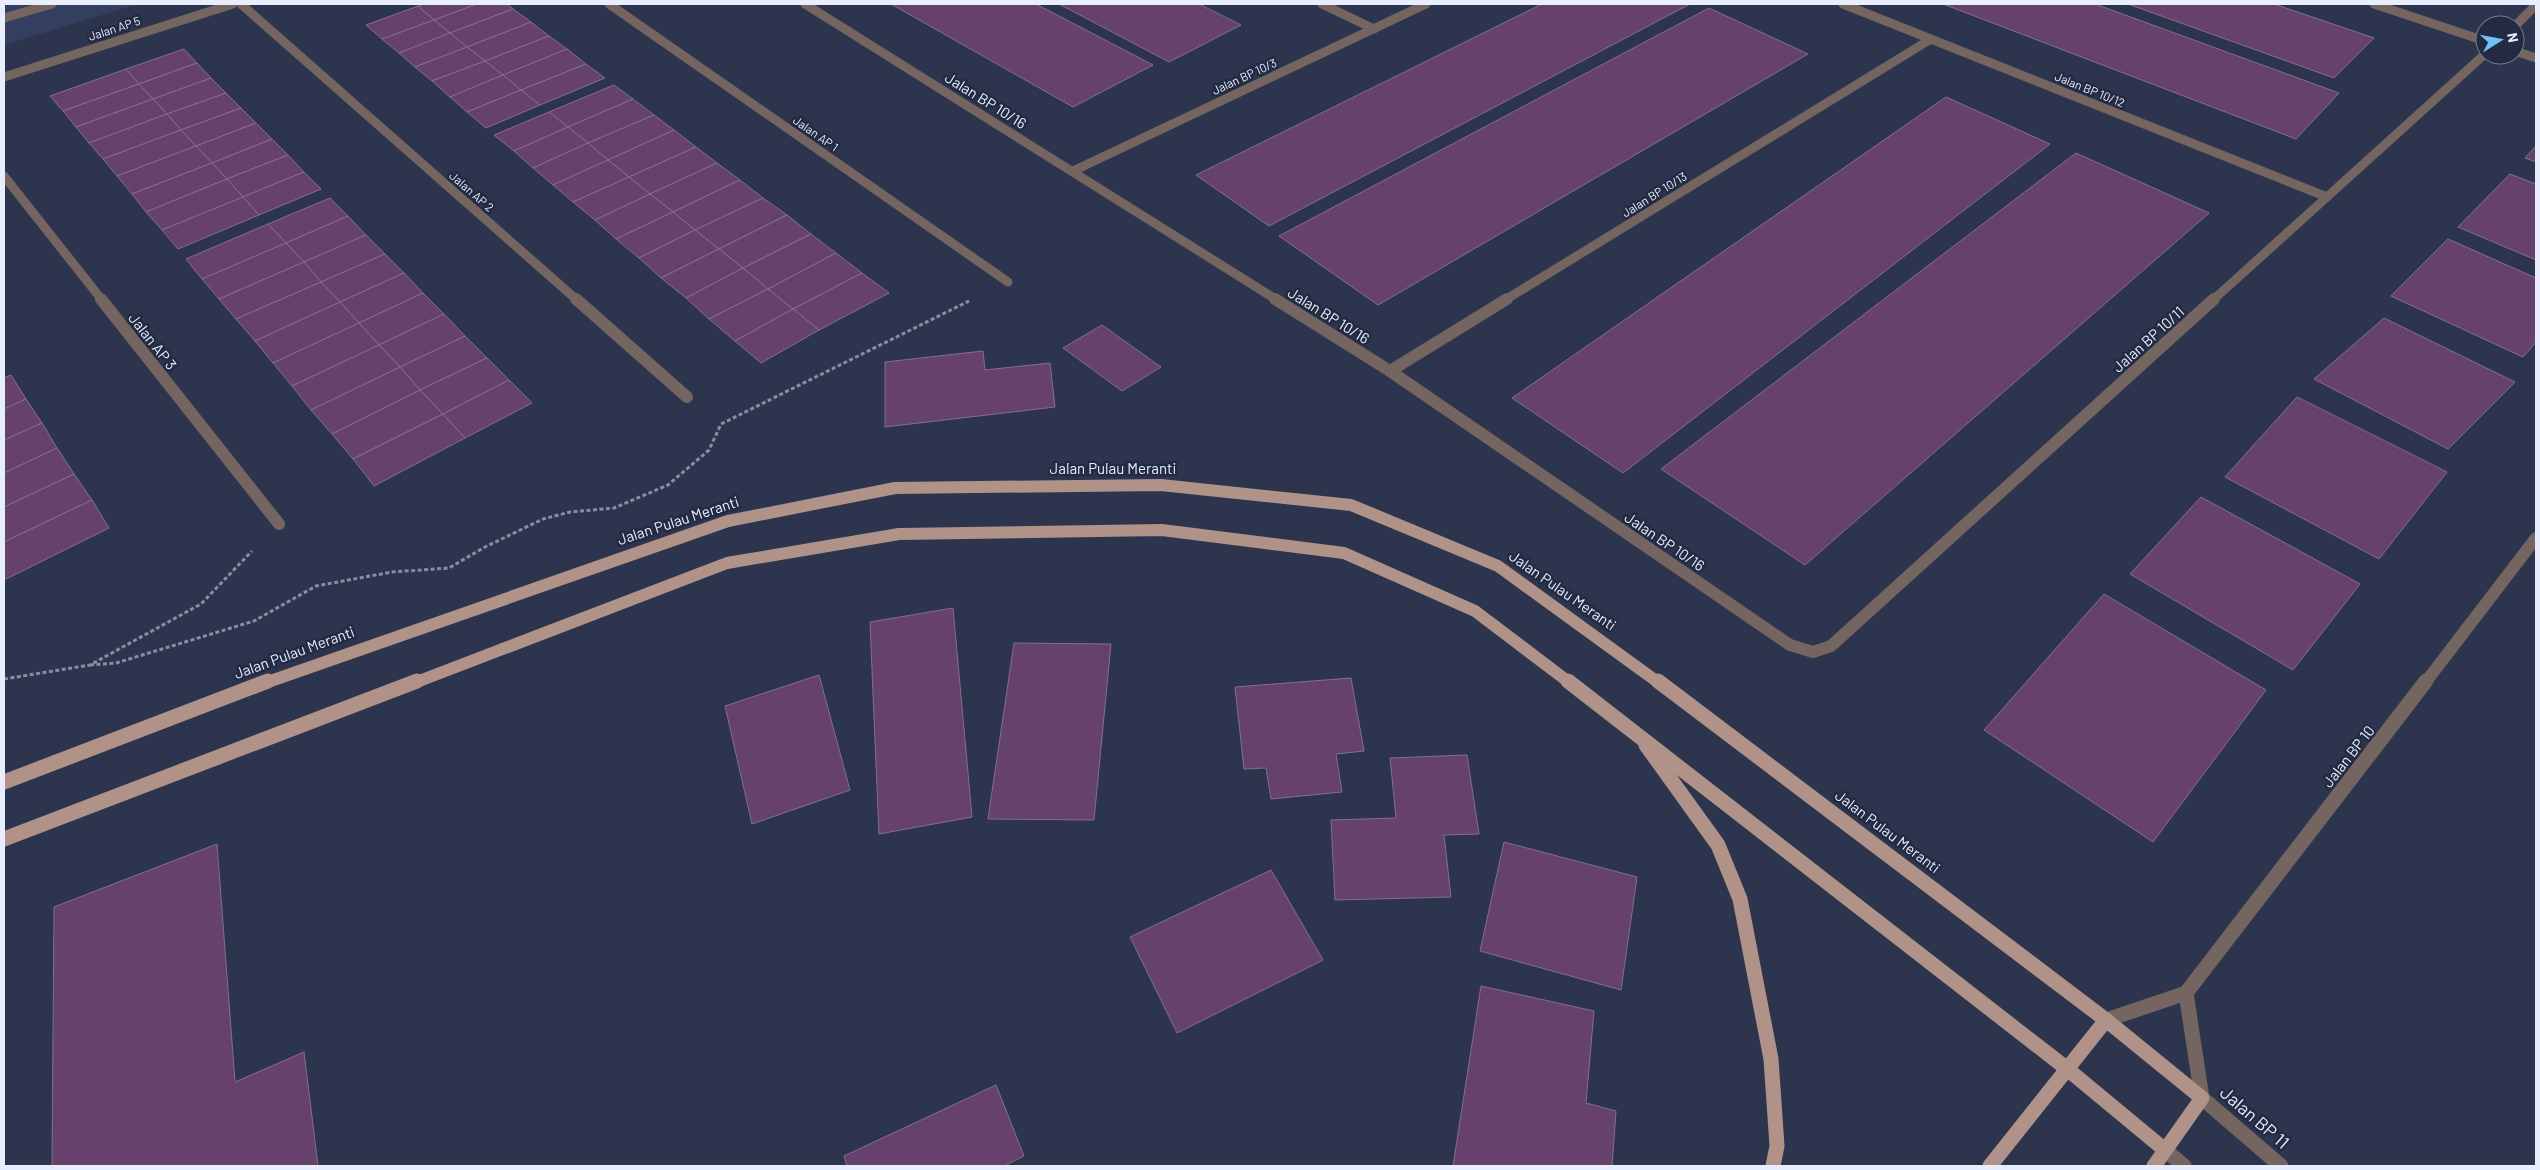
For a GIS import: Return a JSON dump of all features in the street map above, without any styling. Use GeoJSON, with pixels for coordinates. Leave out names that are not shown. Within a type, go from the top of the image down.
{"type":"FeatureCollection","features":[{"type":"Feature","properties":{"kind":"main road","name":"Jalan Pulau Meranti"},"geometry":{"type":"LineString","coordinates":[[4,782],[321,661],[728,521],[894,488],[1160,485],[1351,505],[1498,566],[1671,691],[2106,1020],[2202,1098]]}},
{"type":"Feature","properties":{"kind":"main road"},"geometry":{"type":"LineString","coordinates":[[4,839],[727,563],[899,534],[1162,530],[1344,552],[1475,611],[1638,734],[2066,1068],[2165,1150]]}},
{"type":"Feature","properties":{"kind":"main road"},"geometry":{"type":"LineString","coordinates":[[1638,734],[1718,845],[1740,899],[1772,1059],[1777,1146],[1773,1166]]}},
{"type":"Feature","properties":{"kind":"main road"},"geometry":{"type":"LineString","coordinates":[[1990,1166],[2106,1020]]}},
{"type":"Feature","properties":{"kind":"main road"},"geometry":{"type":"LineString","coordinates":[[2154,1166],[2202,1098]]}},
{"type":"Feature","properties":{"kind":"street"},"geometry":{"type":"LineString","coordinates":[[4,18],[52,4]]}},
{"type":"Feature","properties":{"kind":"street","name":"Jalan AP 5"},"geometry":{"type":"LineString","coordinates":[[4,77],[232,4]]}},
{"type":"Feature","properties":{"kind":"street","name":"Jalan AP 2"},"geometry":{"type":"LineString","coordinates":[[241,4],[686,397]]}},
{"type":"Feature","properties":{"kind":"street","name":"Jalan AP 1"},"geometry":{"type":"LineString","coordinates":[[609,4],[1008,282]]}},
{"type":"Feature","properties":{"kind":"street","name":"Jalan BP 10/16"},"geometry":{"type":"LineString","coordinates":[[805,4],[1390,371],[1790,645],[1813,652],[1831,646]]}},
{"type":"Feature","properties":{"kind":"street"},"geometry":{"type":"LineString","coordinates":[[1322,4],[1374,29]]}},
{"type":"Feature","properties":{"kind":"street","name":"Jalan BP 10/3"},"geometry":{"type":"LineString","coordinates":[[1072,172],[1426,4]]}},
{"type":"Feature","properties":{"kind":"street","name":"Jalan BP 10/12"},"geometry":{"type":"LineString","coordinates":[[1843,4],[2327,197]]}},
{"type":"Feature","properties":{"kind":"street"},"geometry":{"type":"LineString","coordinates":[[2374,4],[2475,38]]}},
{"type":"Feature","properties":{"kind":"street"},"geometry":{"type":"LineString","coordinates":[[2525,16],[2536,5]]}},
{"type":"Feature","properties":{"kind":"street","name":"Jalan BP 10/13"},"geometry":{"type":"LineString","coordinates":[[1390,371],[1931,39]]}},
{"type":"Feature","properties":{"kind":"street","name":"Jalan BP 10/11"},"geometry":{"type":"LineString","coordinates":[[1831,646],[2475,63]]}},
{"type":"Feature","properties":{"kind":"street","name":"Jalan AP 3"},"geometry":{"type":"LineString","coordinates":[[4,176],[279,524]]}},
{"type":"Feature","properties":{"kind":"street","name":"Jalan BP 10"},"geometry":{"type":"LineString","coordinates":[[2186,993],[2536,538]]}},
{"type":"Feature","properties":{"kind":"street"},"geometry":{"type":"LineString","coordinates":[[2106,1020],[2186,993],[2202,1098]]}},
{"type":"Feature","properties":{"kind":"street","name":"Jalan BP 11"},"geometry":{"type":"LineString","coordinates":[[2202,1098],[2281,1166]]}},
{"type":"Feature","properties":{"kind":"street"},"geometry":{"type":"LineString","coordinates":[[2165,1150],[2184,1166]]}},
{"type":"Feature","properties":{"kind":"path"},"geometry":{"type":"LineString","coordinates":[[4,678],[116,663],[254,621],[316,586],[392,572],[449,568],[485,547],[543,519],[570,512],[614,508],[668,485],[709,450],[721,424],[1008,282]]}},
{"type":"Feature","properties":{"kind":"path"},"geometry":{"type":"LineString","coordinates":[[90,665],[201,604],[279,524]]}},
{"type":"Feature","properties":{"kind":"shaded area"},"geometry":{"type":"Polygon","coordinates":[[[4,4],[138,4],[4,45],[4,4]]]}},
{"type":"Feature","properties":{"kind":"building"},"geometry":{"type":"Polygon","coordinates":[[[425,4],[477,4],[434,20],[418,6],[425,4]]]}},
{"type":"Feature","properties":{"kind":"building"},"geometry":{"type":"Polygon","coordinates":[[[477,4],[507,4],[513,9],[450,33],[434,20],[477,4]]]}},
{"type":"Feature","properties":{"kind":"building"},"geometry":{"type":"Polygon","coordinates":[[[891,4],[1036,4],[1153,65],[1073,107],[891,4]]]}},
{"type":"Feature","properties":{"kind":"building"},"geometry":{"type":"Polygon","coordinates":[[[1059,4],[1199,4],[1241,25],[1169,62],[1059,4]]]}},
{"type":"Feature","properties":{"kind":"building"},"geometry":{"type":"Polygon","coordinates":[[[1542,4],[1690,4],[1269,226],[1196,175],[1542,4]]]}},
{"type":"Feature","properties":{"kind":"building"},"geometry":{"type":"Polygon","coordinates":[[[1943,4],[2095,4],[2339,93],[2296,139],[1943,4]]]}},
{"type":"Feature","properties":{"kind":"building"},"geometry":{"type":"Polygon","coordinates":[[[2128,4],[2274,4],[2374,38],[2334,78],[2128,4]]]}},
{"type":"Feature","properties":{"kind":"building"},"geometry":{"type":"Polygon","coordinates":[[[418,6],[434,20],[382,39],[366,25],[418,6]]]}},
{"type":"Feature","properties":{"kind":"building"},"geometry":{"type":"Polygon","coordinates":[[[1709,8],[1808,54],[1378,305],[1279,236],[1709,8]]]}},
{"type":"Feature","properties":{"kind":"building"},"geometry":{"type":"Polygon","coordinates":[[[513,9],[531,22],[467,47],[450,33],[513,9]]]}},
{"type":"Feature","properties":{"kind":"building"},"geometry":{"type":"Polygon","coordinates":[[[434,20],[450,33],[399,53],[382,39],[434,20]]]}},
{"type":"Feature","properties":{"kind":"building"},"geometry":{"type":"Polygon","coordinates":[[[531,22],[549,36],[485,61],[467,47],[531,22]]]}},
{"type":"Feature","properties":{"kind":"building"},"geometry":{"type":"Polygon","coordinates":[[[450,33],[467,47],[415,67],[399,53],[450,33]]]}},
{"type":"Feature","properties":{"kind":"building"},"geometry":{"type":"Polygon","coordinates":[[[549,36],[567,49],[503,75],[485,61],[549,36]]]}},
{"type":"Feature","properties":{"kind":"building"},"geometry":{"type":"Polygon","coordinates":[[[467,47],[485,61],[432,81],[415,67],[467,47]]]}},
{"type":"Feature","properties":{"kind":"building"},"geometry":{"type":"Polygon","coordinates":[[[184,49],[197,63],[139,84],[126,69],[184,49]]]}},
{"type":"Feature","properties":{"kind":"building"},"geometry":{"type":"Polygon","coordinates":[[[567,49],[586,64],[521,90],[503,75],[567,49]]]}},
{"type":"Feature","properties":{"kind":"building"},"geometry":{"type":"Polygon","coordinates":[[[485,61],[503,75],[450,97],[432,81],[485,61]]]}},
{"type":"Feature","properties":{"kind":"building"},"geometry":{"type":"Polygon","coordinates":[[[197,63],[211,78],[153,99],[139,84],[197,63]]]}},
{"type":"Feature","properties":{"kind":"building"},"geometry":{"type":"Polygon","coordinates":[[[586,64],[605,78],[540,105],[521,90],[586,64]]]}},
{"type":"Feature","properties":{"kind":"building"},"geometry":{"type":"Polygon","coordinates":[[[126,69],[139,84],[63,111],[50,96],[126,69]]]}},
{"type":"Feature","properties":{"kind":"building"},"geometry":{"type":"Polygon","coordinates":[[[503,75],[521,90],[467,112],[450,97],[503,75]]]}},
{"type":"Feature","properties":{"kind":"building"},"geometry":{"type":"Polygon","coordinates":[[[211,78],[226,93],[167,114],[153,99],[211,78]]]}},
{"type":"Feature","properties":{"kind":"building"},"geometry":{"type":"Polygon","coordinates":[[[139,84],[153,99],[76,127],[63,111],[139,84]]]}},
{"type":"Feature","properties":{"kind":"building"},"geometry":{"type":"Polygon","coordinates":[[[614,85],[633,99],[568,127],[549,112],[614,85]]]}},
{"type":"Feature","properties":{"kind":"building"},"geometry":{"type":"Polygon","coordinates":[[[521,90],[540,105],[486,128],[467,112],[521,90]]]}},
{"type":"Feature","properties":{"kind":"building"},"geometry":{"type":"Polygon","coordinates":[[[226,93],[241,108],[181,130],[167,114],[226,93]]]}},
{"type":"Feature","properties":{"kind":"building"},"geometry":{"type":"Polygon","coordinates":[[[1946,97],[2050,144],[1623,473],[1512,398],[1946,97]]]}},
{"type":"Feature","properties":{"kind":"building"},"geometry":{"type":"Polygon","coordinates":[[[153,99],[167,114],[89,143],[76,127],[153,99]]]}},
{"type":"Feature","properties":{"kind":"building"},"geometry":{"type":"Polygon","coordinates":[[[633,99],[654,115],[588,143],[568,127],[633,99]]]}},
{"type":"Feature","properties":{"kind":"building"},"geometry":{"type":"Polygon","coordinates":[[[241,108],[256,123],[196,146],[181,130],[241,108]]]}},
{"type":"Feature","properties":{"kind":"building"},"geometry":{"type":"Polygon","coordinates":[[[549,112],[568,127],[514,151],[494,135],[549,112]]]}},
{"type":"Feature","properties":{"kind":"building"},"geometry":{"type":"Polygon","coordinates":[[[167,114],[181,130],[103,159],[89,143],[167,114]]]}},
{"type":"Feature","properties":{"kind":"building"},"geometry":{"type":"Polygon","coordinates":[[[654,115],[674,130],[608,160],[588,143],[654,115]]]}},
{"type":"Feature","properties":{"kind":"building"},"geometry":{"type":"Polygon","coordinates":[[[256,123],[272,139],[212,163],[196,146],[256,123]]]}},
{"type":"Feature","properties":{"kind":"building"},"geometry":{"type":"Polygon","coordinates":[[[568,127],[588,143],[533,168],[514,151],[568,127]]]}},
{"type":"Feature","properties":{"kind":"building"},"geometry":{"type":"Polygon","coordinates":[[[181,130],[196,146],[117,176],[103,159],[181,130]]]}},
{"type":"Feature","properties":{"kind":"building"},"geometry":{"type":"Polygon","coordinates":[[[674,130],[696,147],[629,177],[608,160],[674,130]]]}},
{"type":"Feature","properties":{"kind":"building"},"geometry":{"type":"Polygon","coordinates":[[[272,139],[288,155],[227,179],[212,163],[272,139]]]}},
{"type":"Feature","properties":{"kind":"building"},"geometry":{"type":"Polygon","coordinates":[[[588,143],[608,160],[553,185],[533,168],[588,143]]]}},
{"type":"Feature","properties":{"kind":"building"},"geometry":{"type":"Polygon","coordinates":[[[196,146],[212,163],[132,194],[117,176],[196,146]]]}},
{"type":"Feature","properties":{"kind":"building"},"geometry":{"type":"Polygon","coordinates":[[[2536,146],[2536,162],[2525,158],[2536,146]]]}},
{"type":"Feature","properties":{"kind":"building"},"geometry":{"type":"Polygon","coordinates":[[[696,147],[717,163],[650,194],[629,177],[696,147]]]}},
{"type":"Feature","properties":{"kind":"building"},"geometry":{"type":"Polygon","coordinates":[[[2076,153],[2209,213],[1805,565],[1661,469],[2076,153]]]}},
{"type":"Feature","properties":{"kind":"building"},"geometry":{"type":"Polygon","coordinates":[[[288,155],[304,172],[243,197],[227,179],[288,155]]]}},
{"type":"Feature","properties":{"kind":"building"},"geometry":{"type":"Polygon","coordinates":[[[608,160],[629,177],[573,202],[553,185],[608,160]]]}},
{"type":"Feature","properties":{"kind":"building"},"geometry":{"type":"Polygon","coordinates":[[[212,163],[227,179],[146,212],[132,194],[212,163]]]}},
{"type":"Feature","properties":{"kind":"building"},"geometry":{"type":"Polygon","coordinates":[[[717,163],[740,180],[673,212],[650,194],[717,163]]]}},
{"type":"Feature","properties":{"kind":"building"},"geometry":{"type":"Polygon","coordinates":[[[304,172],[321,189],[259,215],[243,197],[304,172]]]}},
{"type":"Feature","properties":{"kind":"building"},"geometry":{"type":"Polygon","coordinates":[[[2510,174],[2536,184],[2536,260],[2458,227],[2510,174]]]}},
{"type":"Feature","properties":{"kind":"building"},"geometry":{"type":"Polygon","coordinates":[[[629,177],[650,194],[595,220],[573,202],[629,177]]]}},
{"type":"Feature","properties":{"kind":"building"},"geometry":{"type":"Polygon","coordinates":[[[227,179],[243,197],[162,230],[146,212],[227,179]]]}},
{"type":"Feature","properties":{"kind":"building"},"geometry":{"type":"Polygon","coordinates":[[[740,180],[763,198],[695,230],[673,212],[740,180]]]}},
{"type":"Feature","properties":{"kind":"building"},"geometry":{"type":"Polygon","coordinates":[[[650,194],[673,212],[616,239],[595,220],[650,194]]]}},
{"type":"Feature","properties":{"kind":"building"},"geometry":{"type":"Polygon","coordinates":[[[243,197],[259,215],[178,249],[162,230],[243,197]]]}},
{"type":"Feature","properties":{"kind":"building"},"geometry":{"type":"Polygon","coordinates":[[[330,198],[348,216],[286,243],[268,224],[330,198]]]}},
{"type":"Feature","properties":{"kind":"building"},"geometry":{"type":"Polygon","coordinates":[[[763,198],[787,215],[719,249],[695,230],[763,198]]]}},
{"type":"Feature","properties":{"kind":"building"},"geometry":{"type":"Polygon","coordinates":[[[673,212],[695,230],[639,258],[616,239],[673,212]]]}},
{"type":"Feature","properties":{"kind":"building"},"geometry":{"type":"Polygon","coordinates":[[[787,215],[811,234],[743,268],[719,249],[787,215]]]}},
{"type":"Feature","properties":{"kind":"building"},"geometry":{"type":"Polygon","coordinates":[[[348,216],[366,235],[304,262],[286,243],[348,216]]]}},
{"type":"Feature","properties":{"kind":"building"},"geometry":{"type":"Polygon","coordinates":[[[268,224],[286,243],[202,279],[186,259],[268,224]]]}},
{"type":"Feature","properties":{"kind":"building"},"geometry":{"type":"Polygon","coordinates":[[[695,230],[719,249],[661,278],[639,258],[695,230]]]}},
{"type":"Feature","properties":{"kind":"building"},"geometry":{"type":"Polygon","coordinates":[[[811,234],[836,253],[768,289],[743,268],[811,234]]]}},
{"type":"Feature","properties":{"kind":"building"},"geometry":{"type":"Polygon","coordinates":[[[366,235],[385,254],[321,282],[304,262],[366,235]]]}},
{"type":"Feature","properties":{"kind":"building"},"geometry":{"type":"Polygon","coordinates":[[[2448,239],[2536,278],[2536,342],[2523,357],[2391,296],[2448,239]]]}},
{"type":"Feature","properties":{"kind":"building"},"geometry":{"type":"Polygon","coordinates":[[[286,243],[304,262],[219,299],[202,279],[286,243]]]}},
{"type":"Feature","properties":{"kind":"building"},"geometry":{"type":"Polygon","coordinates":[[[719,249],[743,268],[686,298],[661,278],[719,249]]]}},
{"type":"Feature","properties":{"kind":"building"},"geometry":{"type":"Polygon","coordinates":[[[836,253],[862,273],[793,309],[768,289],[836,253]]]}},
{"type":"Feature","properties":{"kind":"building"},"geometry":{"type":"Polygon","coordinates":[[[385,254],[404,273],[340,302],[321,282],[385,254]]]}},
{"type":"Feature","properties":{"kind":"building"},"geometry":{"type":"Polygon","coordinates":[[[304,262],[321,282],[236,319],[219,299],[304,262]]]}},
{"type":"Feature","properties":{"kind":"building"},"geometry":{"type":"Polygon","coordinates":[[[743,268],[768,289],[709,319],[686,298],[743,268]]]}},
{"type":"Feature","properties":{"kind":"building"},"geometry":{"type":"Polygon","coordinates":[[[404,273],[423,293],[359,323],[340,302],[404,273]]]}},
{"type":"Feature","properties":{"kind":"building"},"geometry":{"type":"Polygon","coordinates":[[[862,273],[889,293],[819,330],[793,309],[862,273]]]}},
{"type":"Feature","properties":{"kind":"building"},"geometry":{"type":"Polygon","coordinates":[[[321,282],[340,302],[255,341],[236,319],[321,282]]]}},
{"type":"Feature","properties":{"kind":"building"},"geometry":{"type":"Polygon","coordinates":[[[768,289],[793,309],[735,341],[709,319],[768,289]]]}},
{"type":"Feature","properties":{"kind":"building"},"geometry":{"type":"Polygon","coordinates":[[[423,293],[444,314],[379,345],[359,323],[423,293]]]}},
{"type":"Feature","properties":{"kind":"building"},"geometry":{"type":"Polygon","coordinates":[[[340,302],[359,323],[273,363],[255,341],[340,302]]]}},
{"type":"Feature","properties":{"kind":"building"},"geometry":{"type":"Polygon","coordinates":[[[793,309],[819,330],[761,363],[735,341],[793,309]]]}},
{"type":"Feature","properties":{"kind":"building"},"geometry":{"type":"Polygon","coordinates":[[[444,314],[465,336],[400,367],[379,345],[444,314]]]}},
{"type":"Feature","properties":{"kind":"building"},"geometry":{"type":"Polygon","coordinates":[[[2384,318],[2515,382],[2448,449],[2314,379],[2384,318]]]}},
{"type":"Feature","properties":{"kind":"building"},"geometry":{"type":"Polygon","coordinates":[[[359,323],[379,345],[292,386],[273,363],[359,323]]]}},
{"type":"Feature","properties":{"kind":"building"},"geometry":{"type":"Polygon","coordinates":[[[1102,325],[1161,367],[1122,391],[1063,348],[1102,325]]]}},
{"type":"Feature","properties":{"kind":"building"},"geometry":{"type":"Polygon","coordinates":[[[465,336],[487,358],[420,390],[400,367],[465,336]]]}},
{"type":"Feature","properties":{"kind":"building"},"geometry":{"type":"Polygon","coordinates":[[[379,345],[400,367],[311,410],[292,386],[379,345]]]}},
{"type":"Feature","properties":{"kind":"building"},"geometry":{"type":"Polygon","coordinates":[[[983,351],[985,370],[1050,363],[1055,407],[885,427],[885,362],[983,351]]]}},
{"type":"Feature","properties":{"kind":"building"},"geometry":{"type":"Polygon","coordinates":[[[487,358],[509,380],[443,414],[420,390],[487,358]]]}},
{"type":"Feature","properties":{"kind":"building"},"geometry":{"type":"Polygon","coordinates":[[[400,367],[420,390],[332,434],[311,410],[400,367]]]}},
{"type":"Feature","properties":{"kind":"building"},"geometry":{"type":"Polygon","coordinates":[[[11,375],[26,399],[4,409],[4,378],[11,375]]]}},
{"type":"Feature","properties":{"kind":"building"},"geometry":{"type":"Polygon","coordinates":[[[509,380],[532,403],[465,438],[443,414],[509,380]]]}},
{"type":"Feature","properties":{"kind":"building"},"geometry":{"type":"Polygon","coordinates":[[[420,390],[443,414],[353,459],[332,434],[420,390]]]}},
{"type":"Feature","properties":{"kind":"building"},"geometry":{"type":"Polygon","coordinates":[[[2297,397],[2447,472],[2379,559],[2225,477],[2297,397]]]}},
{"type":"Feature","properties":{"kind":"building"},"geometry":{"type":"Polygon","coordinates":[[[26,399],[42,423],[4,440],[4,409],[26,399]]]}},
{"type":"Feature","properties":{"kind":"building"},"geometry":{"type":"Polygon","coordinates":[[[443,414],[465,438],[374,486],[353,459],[443,414]]]}},
{"type":"Feature","properties":{"kind":"building"},"geometry":{"type":"Polygon","coordinates":[[[42,423],[57,448],[4,473],[4,440],[42,423]]]}},
{"type":"Feature","properties":{"kind":"building"},"geometry":{"type":"Polygon","coordinates":[[[57,448],[74,474],[4,507],[4,473],[57,448]]]}},
{"type":"Feature","properties":{"kind":"building"},"geometry":{"type":"Polygon","coordinates":[[[74,474],[92,500],[4,542],[4,507],[74,474]]]}},
{"type":"Feature","properties":{"kind":"building"},"geometry":{"type":"Polygon","coordinates":[[[2201,497],[2360,584],[2293,670],[2130,574],[2201,497]]]}},
{"type":"Feature","properties":{"kind":"building"},"geometry":{"type":"Polygon","coordinates":[[[92,500],[109,528],[4,580],[4,542],[92,500]]]}},
{"type":"Feature","properties":{"kind":"building"},"geometry":{"type":"Polygon","coordinates":[[[2104,594],[2266,690],[2153,842],[1984,730],[2104,594]]]}},
{"type":"Feature","properties":{"kind":"building"},"geometry":{"type":"Polygon","coordinates":[[[953,608],[972,817],[879,834],[870,622],[953,608]]]}},
{"type":"Feature","properties":{"kind":"building"},"geometry":{"type":"Polygon","coordinates":[[[1014,643],[1111,644],[1094,820],[988,819],[1014,643]]]}},
{"type":"Feature","properties":{"kind":"building"},"geometry":{"type":"Polygon","coordinates":[[[819,675],[850,790],[752,824],[725,706],[819,675]]]}},
{"type":"Feature","properties":{"kind":"building"},"geometry":{"type":"Polygon","coordinates":[[[1351,678],[1364,751],[1336,754],[1342,792],[1271,799],[1266,768],[1244,769],[1235,687],[1351,678]]]}},
{"type":"Feature","properties":{"kind":"building"},"geometry":{"type":"Polygon","coordinates":[[[1467,755],[1479,834],[1444,835],[1451,897],[1335,900],[1331,820],[1396,818],[1390,758],[1467,755]]]}},
{"type":"Feature","properties":{"kind":"building"},"geometry":{"type":"Polygon","coordinates":[[[1504,842],[1637,877],[1621,990],[1480,951],[1504,842]]]}},
{"type":"Feature","properties":{"kind":"building"},"geometry":{"type":"Polygon","coordinates":[[[217,844],[235,1082],[304,1052],[318,1166],[52,1166],[54,907],[217,844]]]}},
{"type":"Feature","properties":{"kind":"building"},"geometry":{"type":"Polygon","coordinates":[[[1271,870],[1323,960],[1177,1033],[1130,937],[1271,870]]]}},
{"type":"Feature","properties":{"kind":"building"},"geometry":{"type":"Polygon","coordinates":[[[1481,986],[1594,1011],[1586,1103],[1616,1111],[1612,1166],[1453,1166],[1481,986]]]}},
{"type":"Feature","properties":{"kind":"building"},"geometry":{"type":"Polygon","coordinates":[[[996,1085],[1024,1156],[1004,1166],[847,1166],[844,1156],[996,1085]]]}}]}
